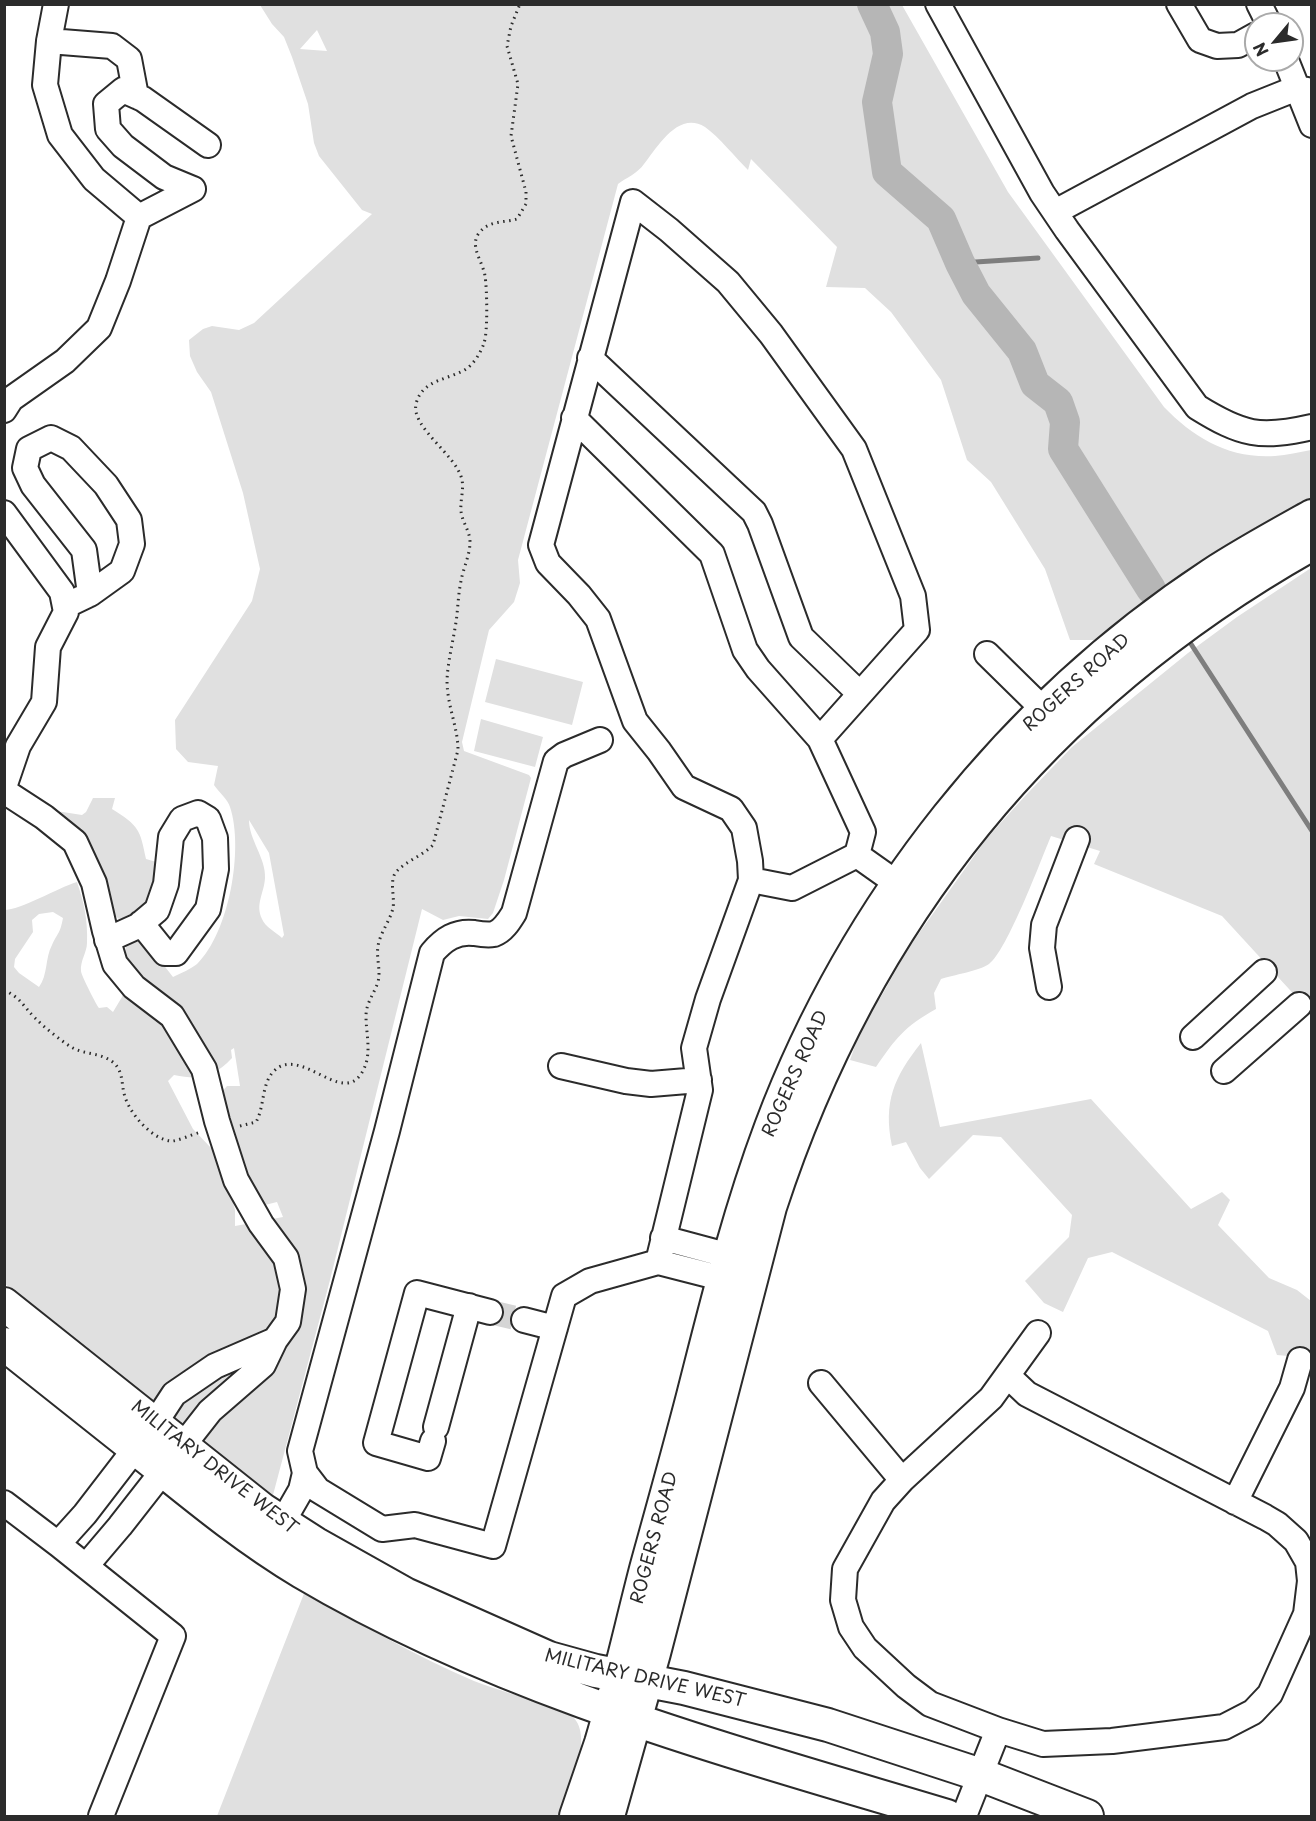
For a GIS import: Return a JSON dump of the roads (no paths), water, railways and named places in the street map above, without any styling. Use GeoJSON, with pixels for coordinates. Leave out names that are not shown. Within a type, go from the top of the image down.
{"type":"FeatureCollection","features":[{"type":"Feature","properties":{"kind":"main road","name":"ROGERS ROAD"},"geometry":{"type":"LineString","coordinates":[[909,892],[926,846],[969,790],[1044,710],[1116,646],[1185,594],[1236,560],[1311,516]]}},
{"type":"Feature","properties":{"kind":"main road","name":"ROGERS ROAD"},"geometry":{"type":"LineString","coordinates":[[608,1816],[623,1716],[739,1271],[760,1158],[792,1077],[842,976],[909,892],[969,832],[1046,744],[1092,700],[1132,665],[1183,626],[1249,581],[1311,544]]}},
{"type":"Feature","properties":{"kind":"main road","name":"MILITARY DRIVE WEST"},"geometry":{"type":"LineString","coordinates":[[4,1304],[263,1510],[289,1510],[316,1544],[405,1594],[549,1658],[828,1725],[981,1775],[1087,1816]]}},
{"type":"Feature","properties":{"kind":"main road","name":"MILITARY DRIVE WEST"},"geometry":{"type":"LineString","coordinates":[[4,1344],[216,1513],[301,1571],[419,1635],[510,1674],[623,1716],[694,1740],[946,1816]]}},
{"type":"Feature","properties":{"kind":"main road","name":"ROGERS ROAD"},"geometry":{"type":"LineString","coordinates":[[576,1816],[602,1739],[623,1716]]}},
{"type":"Feature","properties":{"kind":"street"},"geometry":{"type":"LineString","coordinates":[[56,4],[49,41],[45,85],[60,135],[94,179],[139,217]]}},
{"type":"Feature","properties":{"kind":"street"},"geometry":{"type":"LineString","coordinates":[[938,4],[1042,193],[1197,407],[1225,424],[1253,433],[1286,433],[1311,426]]}},
{"type":"Feature","properties":{"kind":"street"},"geometry":{"type":"LineString","coordinates":[[1179,4],[1200,40],[1217,46],[1238,45],[1244,42]]}},
{"type":"Feature","properties":{"kind":"street"},"geometry":{"type":"LineString","coordinates":[[49,41],[112,46],[129,59],[136,96]]}},
{"type":"Feature","properties":{"kind":"street"},"geometry":{"type":"LineString","coordinates":[[1293,72],[1304,89],[1311,125]]}},
{"type":"Feature","properties":{"kind":"street"},"geometry":{"type":"LineString","coordinates":[[1055,212],[1252,106],[1304,89]]}},
{"type":"Feature","properties":{"kind":"street"},"geometry":{"type":"LineString","coordinates":[[4,410],[11,399],[65,361],[99,328],[118,282],[139,217],[193,189],[164,177],[123,146],[108,129],[106,104],[123,90],[142,99],[208,145]]}},
{"type":"Feature","properties":{"kind":"street"},"geometry":{"type":"LineString","coordinates":[[658,1262],[700,1090],[694,1048],[708,999],[751,880],[744,828],[731,809],[684,787],[659,751],[634,721],[598,619],[579,595],[548,563],[541,546],[633,202],[728,282],[771,334],[854,449],[913,596],[917,630],[819,739]]}},
{"type":"Feature","properties":{"kind":"street"},"geometry":{"type":"LineString","coordinates":[[590,358],[754,512],[801,637],[860,694]]}},
{"type":"Feature","properties":{"kind":"street"},"geometry":{"type":"LineString","coordinates":[[574,418],[712,554],[745,650],[758,669],[819,739],[863,832],[865,860],[909,892]]}},
{"type":"Feature","properties":{"kind":"street"},"geometry":{"type":"LineString","coordinates":[[65,606],[90,594],[122,571],[132,544],[129,520],[106,485],[71,448],[51,438],[29,449],[25,468],[33,485],[84,550],[90,594]]}},
{"type":"Feature","properties":{"kind":"street"},"geometry":{"type":"LineString","coordinates":[[4,513],[62,592],[66,612],[48,646],[44,702],[18,746],[4,789],[75,842],[94,883],[115,964],[134,987],[172,1016],[204,1070],[236,1180],[261,1224],[286,1258],[293,1289],[288,1322],[275,1340],[264,1365],[210,1411],[86,1566]]}},
{"type":"Feature","properties":{"kind":"street"},"geometry":{"type":"LineString","coordinates":[[987,654],[1044,710]]}},
{"type":"Feature","properties":{"kind":"street"},"geometry":{"type":"LineString","coordinates":[[600,740],[564,755],[556,761],[514,913],[503,928],[493,934],[465,932],[450,936],[432,952],[387,1131],[300,1451],[305,1473],[318,1490],[382,1529],[416,1517],[493,1546],[564,1296],[591,1281],[658,1262],[739,1271]]}},
{"type":"Feature","properties":{"kind":"street"},"geometry":{"type":"LineString","coordinates":[[107,940],[141,923],[157,910],[166,884],[171,837],[182,819],[198,813],[208,819],[215,838],[216,868],[208,909],[176,952],[165,953],[141,923]]}},
{"type":"Feature","properties":{"kind":"street"},"geometry":{"type":"LineString","coordinates":[[1049,987],[1042,948],[1044,925],[1077,839]]}},
{"type":"Feature","properties":{"kind":"street"},"geometry":{"type":"LineString","coordinates":[[751,880],[792,888],[865,860]]}},
{"type":"Feature","properties":{"kind":"street"},"geometry":{"type":"LineString","coordinates":[[1192,1037],[1264,972]]}},
{"type":"Feature","properties":{"kind":"street"},"geometry":{"type":"LineString","coordinates":[[1224,1071],[1299,1005]]}},
{"type":"Feature","properties":{"kind":"street"},"geometry":{"type":"LineString","coordinates":[[561,1066],[626,1081],[651,1084],[699,1080]]}},
{"type":"Feature","properties":{"kind":"street"},"geometry":{"type":"LineString","coordinates":[[663,1238],[739,1271]]}},
{"type":"Feature","properties":{"kind":"street"},"geometry":{"type":"LineString","coordinates":[[417,1293],[479,1309],[434,1434],[428,1458],[376,1443],[417,1293]]}},
{"type":"Feature","properties":{"kind":"street"},"geometry":{"type":"LineString","coordinates":[[524,1320],[555,1328]]}},
{"type":"Feature","properties":{"kind":"street"},"geometry":{"type":"LineString","coordinates":[[1008,1376],[1027,1394],[1277,1524],[1296,1541],[1308,1562],[1310,1581],[1306,1614],[1270,1694],[1253,1712],[1224,1728],[1112,1741],[1043,1744],[998,1730],[930,1704],[906,1686],[865,1648],[851,1627],[843,1600],[845,1569],[883,1501],[902,1480],[992,1398],[1038,1333]]}},
{"type":"Feature","properties":{"kind":"street"},"geometry":{"type":"LineString","coordinates":[[58,1544],[136,1448],[174,1394],[215,1366],[275,1340]]}},
{"type":"Feature","properties":{"kind":"street"},"geometry":{"type":"LineString","coordinates":[[1235,1502],[1292,1388],[1300,1360]]}},
{"type":"Feature","properties":{"kind":"street"},"geometry":{"type":"LineString","coordinates":[[821,1383],[902,1480]]}},
{"type":"Feature","properties":{"kind":"street"},"geometry":{"type":"LineString","coordinates":[[289,1510],[301,1490],[305,1473]]}},
{"type":"Feature","properties":{"kind":"street"},"geometry":{"type":"LineString","coordinates":[[103,1490],[131,1512]]}},
{"type":"Feature","properties":{"kind":"street"},"geometry":{"type":"LineString","coordinates":[[4,1503],[173,1636],[101,1816]]}},
{"type":"Feature","properties":{"kind":"street"},"geometry":{"type":"LineString","coordinates":[[964,1816],[998,1730]]}},
{"type":"Feature","properties":{"kind":"waterway"},"geometry":{"type":"LineString","coordinates":[[872,4],[885,32],[888,54],[877,102],[887,172],[941,219],[976,294],[1022,351],[1035,384],[1058,402],[1065,422],[1063,449],[1151,589]]}},
{"type":"Feature","properties":{"kind":"waterway"},"geometry":{"type":"LineString","coordinates":[[960,263],[1038,258]]}},
{"type":"Feature","properties":{"kind":"waterway"},"geometry":{"type":"LineString","coordinates":[[1191,644],[1312,831]]}},
{"type":"Feature","properties":{"kind":"tunnel"},"geometry":{"type":"LineString","coordinates":[[490,1312],[524,1320]]}}]}
